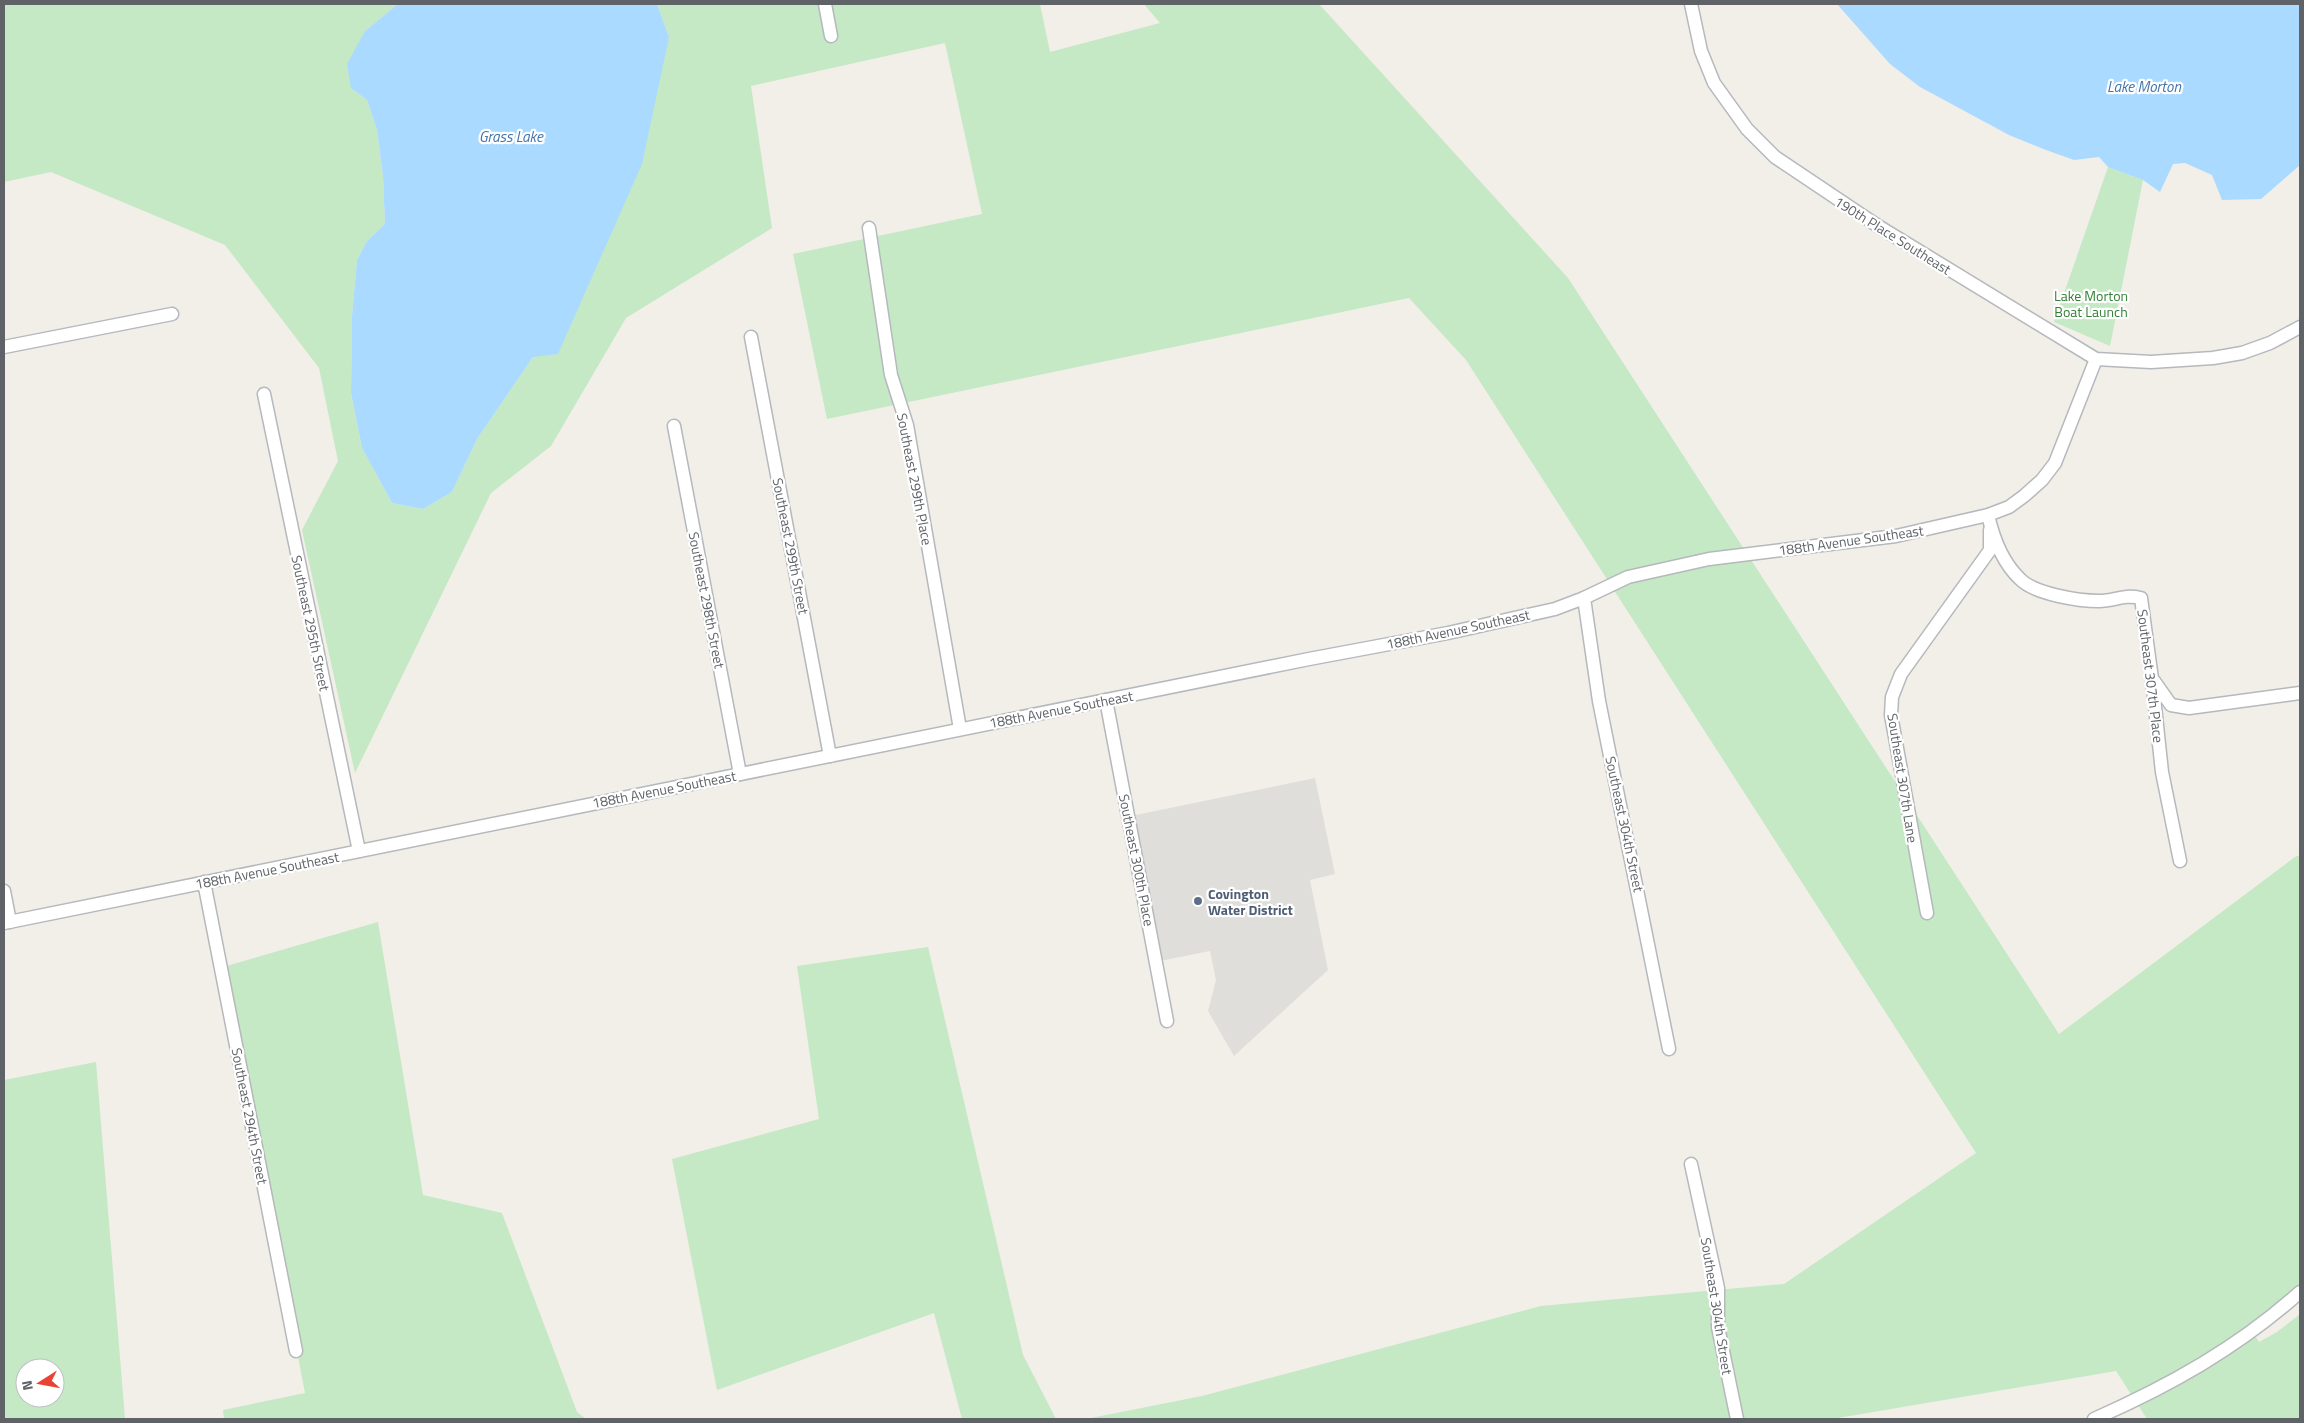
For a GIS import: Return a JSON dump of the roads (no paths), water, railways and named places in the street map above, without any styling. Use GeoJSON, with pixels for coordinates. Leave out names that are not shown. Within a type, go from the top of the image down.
{"type":"FeatureCollection","features":[{"type":"Feature","properties":{"kind":"street"},"geometry":{"type":"LineString","coordinates":[[825,4],[831,36]]}},
{"type":"Feature","properties":{"kind":"street","name":"190th Place Southeast"},"geometry":{"type":"LineString","coordinates":[[1690,4],[1701,51],[1714,83],[1747,129],[1775,157],[1878,226],[2096,359]]}},
{"type":"Feature","properties":{"kind":"street","name":"Southeast 299th Place"},"geometry":{"type":"LineString","coordinates":[[869,228],[891,375],[907,425],[960,730]]}},
{"type":"Feature","properties":{"kind":"street"},"geometry":{"type":"LineString","coordinates":[[4,347],[172,314]]}},
{"type":"Feature","properties":{"kind":"street"},"geometry":{"type":"LineString","coordinates":[[2096,359],[2151,362],[2213,358],[2242,353],[2270,343],[2300,327]]}},
{"type":"Feature","properties":{"kind":"street","name":"Southeast 299th Street"},"geometry":{"type":"LineString","coordinates":[[751,337],[830,756]]}},
{"type":"Feature","properties":{"kind":"street","name":"188th Avenue Southeast"},"geometry":{"type":"LineString","coordinates":[[7,922],[1106,700],[1448,633],[1555,609],[1584,598],[1628,577],[1709,559],[1896,536],[1989,519],[2008,507],[2042,480],[2055,463],[2072,424],[2096,359]]}},
{"type":"Feature","properties":{"kind":"street","name":"Southeast 295th Street"},"geometry":{"type":"LineString","coordinates":[[264,394],[359,851]]}},
{"type":"Feature","properties":{"kind":"street","name":"Southeast 298th Street"},"geometry":{"type":"LineString","coordinates":[[674,426],[740,774]]}},
{"type":"Feature","properties":{"kind":"street","name":"Southeast 307th Place"},"geometry":{"type":"LineString","coordinates":[[1989,519],[2004,559],[2021,581],[2060,598],[2102,601],[2128,595],[2140,598],[2152,679],[2162,772],[2180,862]]}},
{"type":"Feature","properties":{"kind":"street","name":"Southeast 307th Lane"},"geometry":{"type":"LineString","coordinates":[[1926,913],[1891,716],[1892,697],[1901,674],[1990,550],[1989,519]]}},
{"type":"Feature","properties":{"kind":"street","name":"Southeast 304th Street"},"geometry":{"type":"LineString","coordinates":[[1584,598],[1599,701],[1670,1049]]}},
{"type":"Feature","properties":{"kind":"street"},"geometry":{"type":"LineString","coordinates":[[2152,679],[2171,705],[2189,708],[2300,693]]}},
{"type":"Feature","properties":{"kind":"street","name":"Southeast 300th Place"},"geometry":{"type":"LineString","coordinates":[[1106,700],[1168,1020]]}},
{"type":"Feature","properties":{"kind":"street","name":"Southeast 294th Street"},"geometry":{"type":"LineString","coordinates":[[204,882],[296,1350]]}},
{"type":"Feature","properties":{"kind":"street"},"geometry":{"type":"LineString","coordinates":[[4,891],[7,922]]}},
{"type":"Feature","properties":{"kind":"street","name":"Southeast 304th Street"},"geometry":{"type":"LineString","coordinates":[[1691,1164],[1718,1288],[1718,1327],[1737,1419]]}},
{"type":"Feature","properties":{"kind":"street"},"geometry":{"type":"LineString","coordinates":[[2094,1419],[2174,1381],[2208,1361],[2271,1318],[2300,1292]]}},
{"type":"Feature","properties":{"kind":"water","name":"Grass Lake"},"geometry":{"type":"Polygon","coordinates":[[[398,4],[657,4],[669,37],[642,164],[558,354],[533,357],[477,439],[452,492],[423,509],[392,503],[362,448],[351,393],[352,316],[357,260],[367,241],[385,224],[383,176],[377,130],[367,100],[351,88],[347,64],[365,31],[398,4]]]}},
{"type":"Feature","properties":{"kind":"water","name":"Lake Morton"},"geometry":{"type":"Polygon","coordinates":[[[1837,4],[2300,4],[2300,165],[2261,199],[2222,200],[2212,175],[2185,163],[2173,164],[2160,192],[2143,180],[2108,167],[2099,157],[2074,160],[2009,135],[1920,87],[1890,64],[1837,4]]]}},
{"type":"Feature","properties":{"kind":"place","name":"Covington Water District"},"geometry":{"type":"Point","coordinates":[1198,901]}},
{"type":"Feature","properties":{"kind":"park label","name":"Lake Morton Boat Launch"},"geometry":{"type":"Point","coordinates":[2091,304]}}]}
